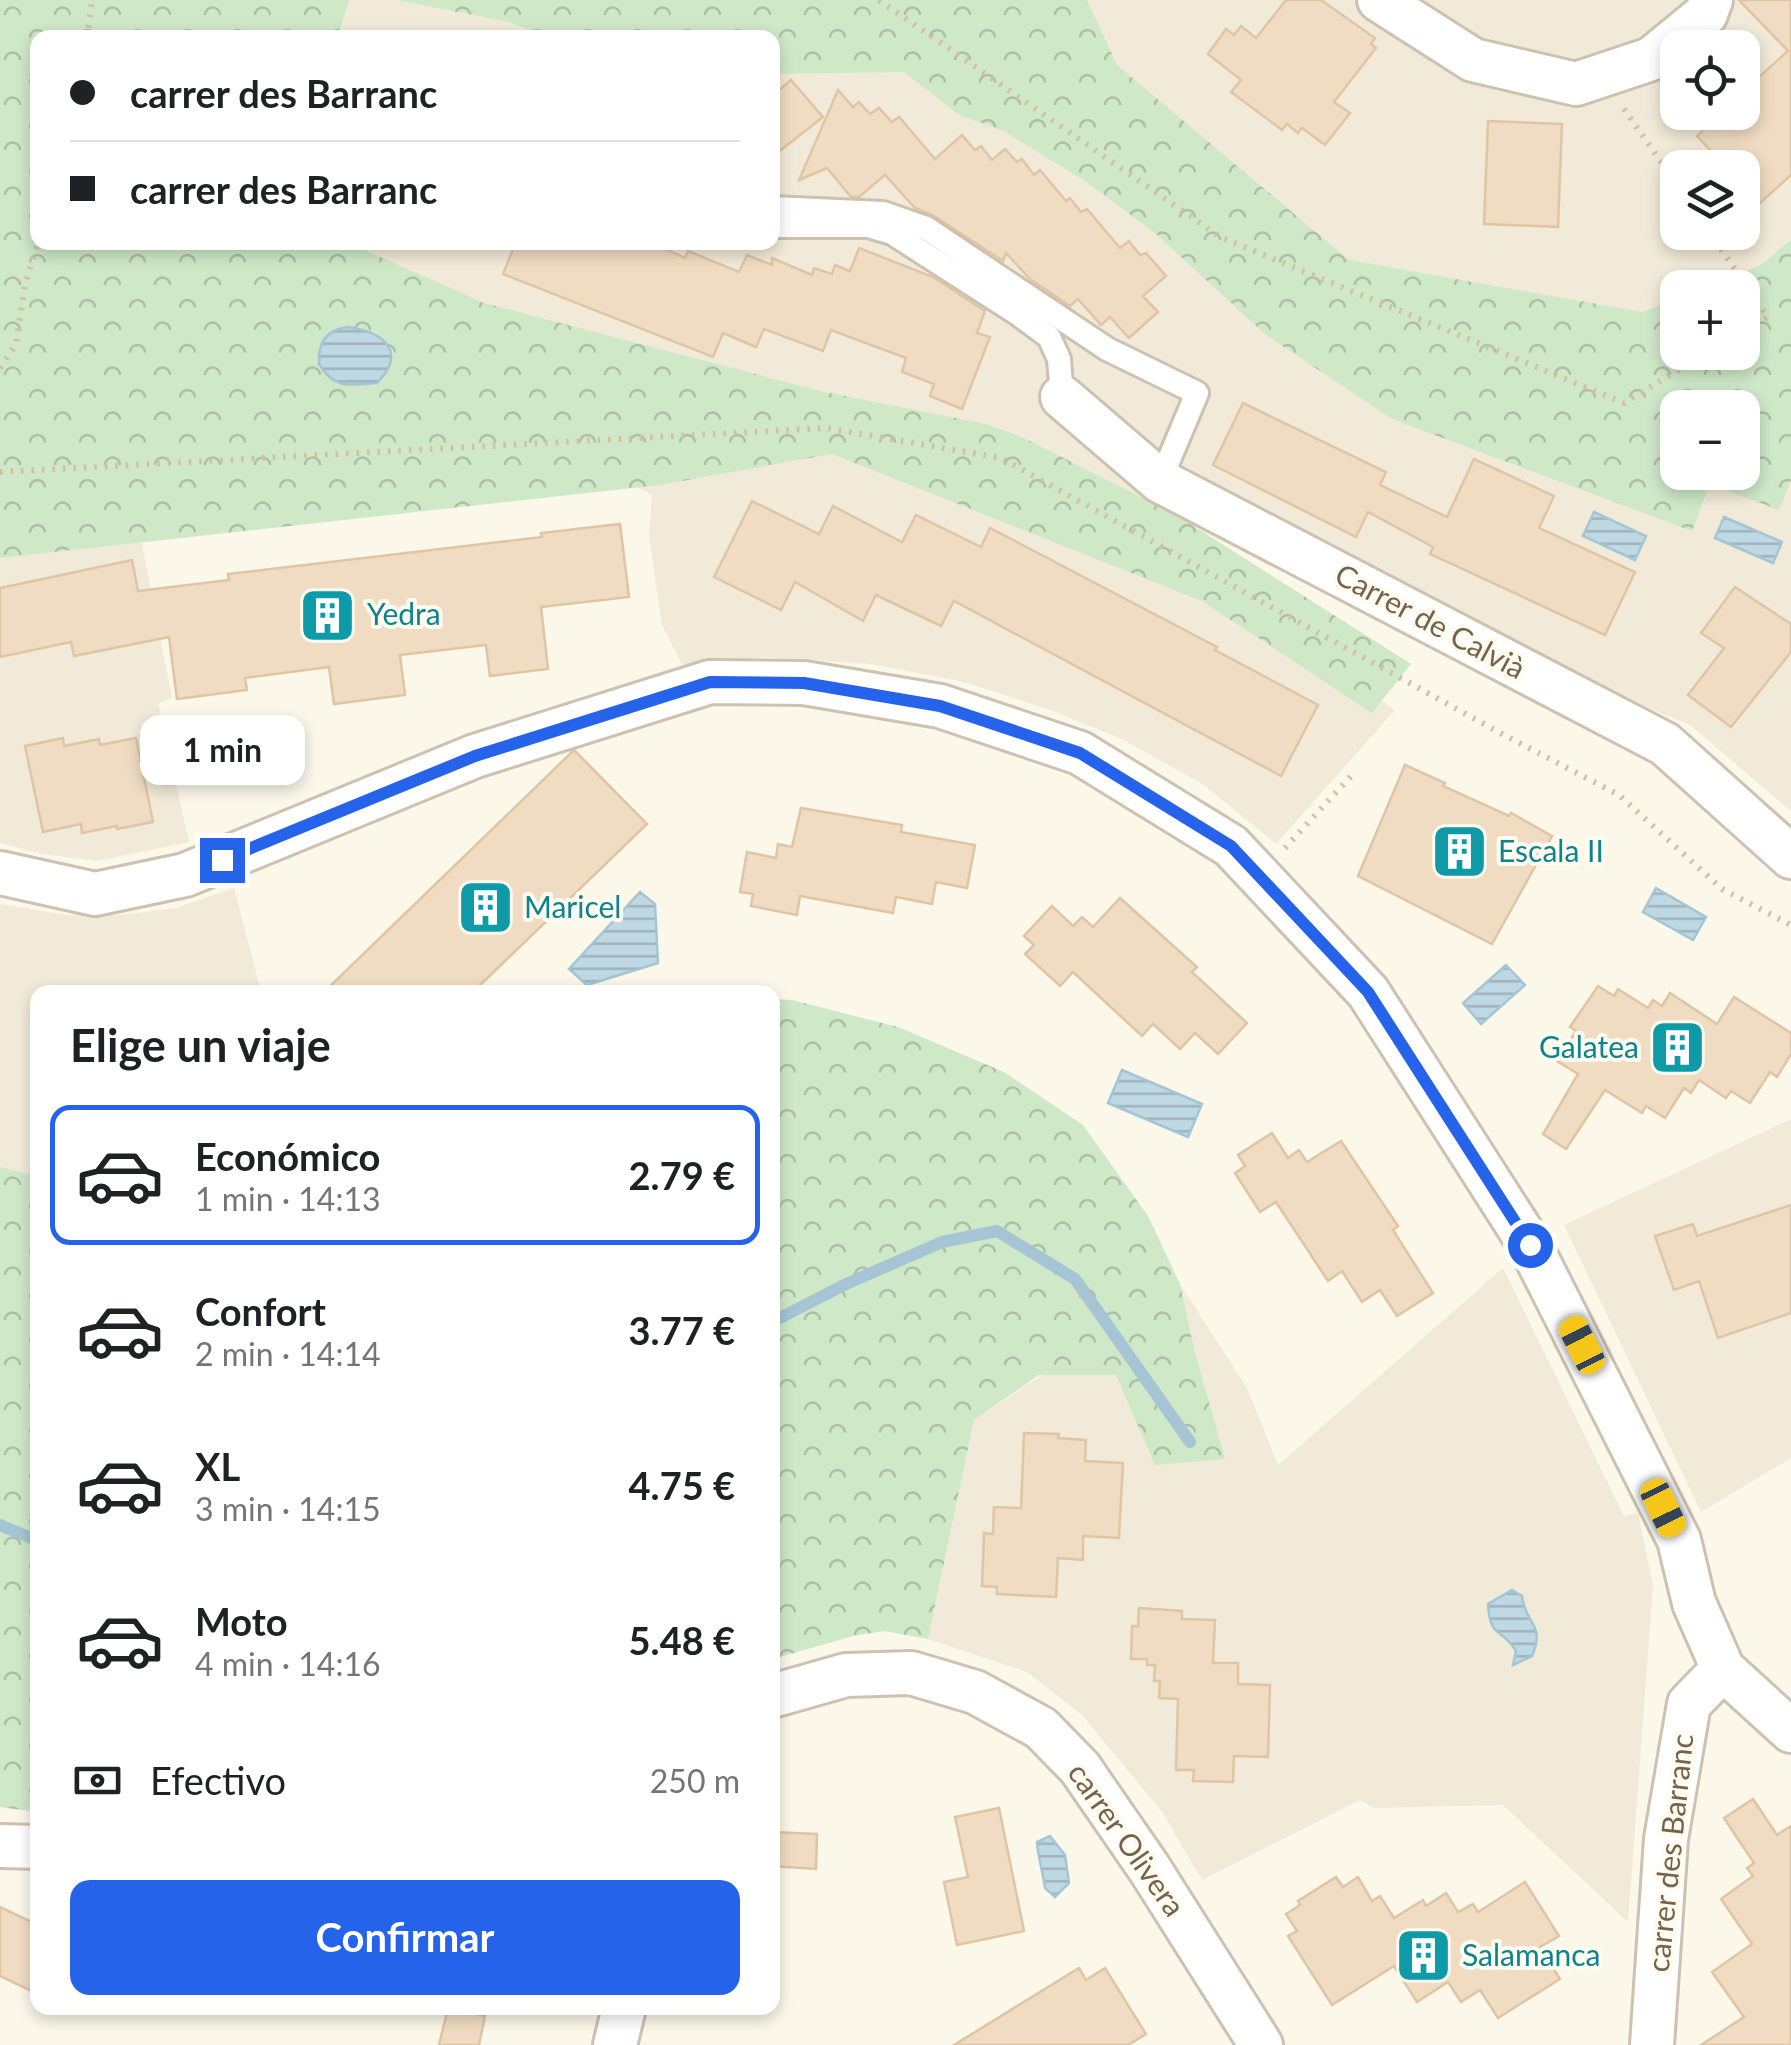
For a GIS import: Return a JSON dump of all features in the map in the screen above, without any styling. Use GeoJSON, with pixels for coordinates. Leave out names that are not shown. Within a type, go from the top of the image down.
{"type":"FeatureCollection","features":[{"type":"Feature","properties":{"kind":"street"},"geometry":{"type":"LineString","coordinates":[[1379,0],[1473,60],[1576,84],[1651,59],[1706,14],[1711,0]]}},
{"type":"Feature","properties":{"kind":"street","name":"Carrer de Calvià"},"geometry":{"type":"LineString","coordinates":[[1062,397],[1160,480],[1664,744],[1791,857]]}},
{"type":"Feature","properties":{"kind":"street"},"geometry":{"type":"LineString","coordinates":[[0,873],[95,894],[186,875],[475,756],[710,682],[804,683],[940,706],[1080,753],[1231,846],[1368,992],[1530,1245],[1678,1540],[1694,1603],[1723,1669],[1791,1731]]}},
{"type":"Feature","properties":{"kind":"street","name":"carrer des Barranc"},"geometry":{"type":"LineString","coordinates":[[1652,2045],[1666,1839],[1689,1704],[1723,1669]]}},
{"type":"Feature","properties":{"kind":"street","name":"carrer Olivera"},"geometry":{"type":"LineString","coordinates":[[780,1694],[846,1675],[911,1673],[975,1692],[1041,1728],[1080,1768],[1110,1811],[1261,2045]]}},
{"type":"Feature","properties":{"kind":"street"},"geometry":{"type":"LineString","coordinates":[[0,1846],[30,1847]]}},
{"type":"Feature","properties":{"kind":"street"},"geometry":{"type":"LineString","coordinates":[[615,2045],[622,2015]]}},
{"type":"Feature","properties":{"kind":"lane"},"geometry":{"type":"LineString","coordinates":[[780,208],[883,213],[926,228],[1107,348],[1197,393],[1160,480]]}},
{"type":"Feature","properties":{"kind":"lane"},"geometry":{"type":"LineString","coordinates":[[780,226],[868,226],[892,233],[1049,337],[1059,359],[1062,397]]}},
{"type":"Feature","properties":{"kind":"path"},"geometry":{"type":"LineString","coordinates":[[88,30],[92,0]]}},
{"type":"Feature","properties":{"kind":"path"},"geometry":{"type":"LineString","coordinates":[[879,0],[1220,238],[1624,403],[1678,370]]}},
{"type":"Feature","properties":{"kind":"path"},"geometry":{"type":"LineString","coordinates":[[1601,76],[1660,160]]}},
{"type":"Feature","properties":{"kind":"path"},"geometry":{"type":"LineString","coordinates":[[0,368],[16,344],[24,285],[35,250]]}},
{"type":"Feature","properties":{"kind":"path"},"geometry":{"type":"LineString","coordinates":[[0,472],[828,428],[1001,458],[1620,795],[1722,889],[1791,925]]}},
{"type":"Feature","properties":{"kind":"path"},"geometry":{"type":"LineString","coordinates":[[1259,876],[1352,775]]}},
{"type":"Feature","properties":{"kind":"shaded area"},"geometry":{"type":"Polygon","coordinates":[[[349,0],[396,0],[511,23],[511,0],[1791,0],[1791,811],[1690,725],[1175,514],[1022,437],[986,424],[796,406],[299,250],[780,250],[780,30],[340,30],[349,0]]]}},
{"type":"Feature","properties":{"kind":"shaded area"},"geometry":{"type":"Polygon","coordinates":[[[849,453],[1186,573],[1395,710],[1276,844],[1204,785],[1124,740],[1051,710],[964,682],[871,664],[766,657],[682,665],[662,625],[649,537],[652,495],[625,480],[625,465],[849,453]]]}},
{"type":"Feature","properties":{"kind":"shaded area"},"geometry":{"type":"Polygon","coordinates":[[[136,513],[172,698],[158,703],[189,842],[97,861],[0,843],[0,519],[136,513]]]}},
{"type":"Feature","properties":{"kind":"shaded area"},"geometry":{"type":"Polygon","coordinates":[[[234,888],[259,985],[30,985],[30,1174],[0,1167],[0,904],[65,915],[121,915],[176,908],[234,888]]]}},
{"type":"Feature","properties":{"kind":"shaded area"},"geometry":{"type":"Polygon","coordinates":[[[1791,1119],[1791,1458],[1701,1512],[1564,1225],[1791,1119]]]}},
{"type":"Feature","properties":{"kind":"shaded area"},"geometry":{"type":"Polygon","coordinates":[[[1503,1268],[1624,1516],[1638,1513],[1653,1586],[1628,1922],[1503,1805],[1374,1808],[1360,1800],[1202,1880],[1162,1812],[1082,1715],[1027,1672],[928,1639],[974,1420],[1180,1284],[1247,1388],[1278,1465],[1503,1268]]]}},
{"type":"Feature","properties":{"kind":"green space"},"geometry":{"type":"Polygon","coordinates":[[[0,0],[349,0],[340,30],[30,30],[30,250],[365,250],[484,303],[820,391],[986,424],[1022,437],[1175,514],[1411,664],[1372,713],[1202,601],[832,454],[660,485],[0,558],[0,0]]]}},
{"type":"Feature","properties":{"kind":"green space"},"geometry":{"type":"Polygon","coordinates":[[[396,0],[1087,0],[1117,65],[1349,260],[1642,312],[1660,305],[1660,370],[1760,370],[1760,270],[1748,270],[1761,265],[1791,240],[1791,480],[1779,510],[1726,490],[1760,490],[1760,390],[1660,390],[1660,490],[1708,490],[1692,531],[1392,419],[1266,335],[1155,233],[1085,181],[1004,131],[959,115],[904,72],[780,74],[780,30],[530,30],[396,0]]]}},
{"type":"Feature","properties":{"kind":"green space"},"geometry":{"type":"Polygon","coordinates":[[[780,999],[898,1027],[1004,1072],[1083,1125],[1148,1216],[1180,1284],[1225,1459],[1155,1465],[1116,1375],[1039,1375],[974,1420],[928,1639],[884,1631],[780,1657],[780,999]]]}},
{"type":"Feature","properties":{"kind":"green space"},"geometry":{"type":"Polygon","coordinates":[[[0,1167],[30,1174],[30,1811],[0,1807],[0,1167]]]}},
{"type":"Feature","properties":{"kind":"water"},"geometry":{"type":"Polygon","coordinates":[[[348,327],[372,333],[387,345],[390,361],[377,383],[337,382],[319,364],[325,338],[348,327]]]}},
{"type":"Feature","properties":{"kind":"water"},"geometry":{"type":"Polygon","coordinates":[[[1594,512],[1646,536],[1635,560],[1583,536],[1594,512]]]}},
{"type":"Feature","properties":{"kind":"water"},"geometry":{"type":"Polygon","coordinates":[[[1724,517],[1782,542],[1773,563],[1715,538],[1724,517]]]}},
{"type":"Feature","properties":{"kind":"water"},"geometry":{"type":"Polygon","coordinates":[[[236,738],[240,765],[186,776],[182,749],[236,738]]]}},
{"type":"Feature","properties":{"kind":"water"},"geometry":{"type":"Polygon","coordinates":[[[1656,888],[1706,917],[1693,940],[1643,912],[1656,888]]]}},
{"type":"Feature","properties":{"kind":"water"},"geometry":{"type":"Polygon","coordinates":[[[640,892],[655,904],[658,963],[587,985],[569,969],[640,892]]]}},
{"type":"Feature","properties":{"kind":"water"},"geometry":{"type":"Polygon","coordinates":[[[1506,965],[1525,985],[1481,1024],[1463,1003],[1506,965]]]}},
{"type":"Feature","properties":{"kind":"water"},"geometry":{"type":"Polygon","coordinates":[[[1122,1070],[1202,1104],[1188,1137],[1108,1103],[1122,1070]]]}},
{"type":"Feature","properties":{"kind":"water"},"geometry":{"type":"Polygon","coordinates":[[[1512,1590],[1522,1596],[1537,1637],[1532,1656],[1513,1665],[1516,1651],[1491,1623],[1488,1604],[1512,1590]]]}},
{"type":"Feature","properties":{"kind":"water"},"geometry":{"type":"Polygon","coordinates":[[[1050,1836],[1065,1855],[1069,1883],[1055,1897],[1045,1888],[1037,1842],[1050,1836]]]}},
{"type":"Feature","properties":{"kind":"building"},"geometry":{"type":"Polygon","coordinates":[[[1286,0],[1321,0],[1375,38],[1371,44],[1376,48],[1334,102],[1350,113],[1325,145],[1302,128],[1298,133],[1287,124],[1282,130],[1231,92],[1241,80],[1208,54],[1226,29],[1234,35],[1241,26],[1256,38],[1286,0]]]}},
{"type":"Feature","properties":{"kind":"building"},"geometry":{"type":"Polygon","coordinates":[[[1739,0],[1791,0],[1791,175],[1760,203],[1760,150],[1710,150],[1697,136],[1704,130],[1760,130],[1760,76],[1788,51],[1739,0]]]}},
{"type":"Feature","properties":{"kind":"building"},"geometry":{"type":"Polygon","coordinates":[[[791,80],[823,117],[780,151],[780,89],[791,80]]]}},
{"type":"Feature","properties":{"kind":"building"},"geometry":{"type":"Polygon","coordinates":[[[838,90],[853,107],[859,102],[870,114],[879,108],[892,122],[899,117],[935,159],[962,135],[975,150],[981,146],[992,160],[1005,149],[1017,162],[1022,159],[1034,175],[1040,170],[1066,201],[1070,198],[1081,212],[1087,209],[1120,248],[1129,241],[1166,276],[1143,296],[1158,312],[1129,338],[1110,317],[1101,325],[1078,299],[1070,306],[1030,279],[1006,253],[1003,261],[915,208],[885,175],[859,197],[851,197],[827,168],[799,180],[838,90]]]}},
{"type":"Feature","properties":{"kind":"building"},"geometry":{"type":"Polygon","coordinates":[[[1488,121],[1562,124],[1558,227],[1484,224],[1488,121]]]}},
{"type":"Feature","properties":{"kind":"building"},"geometry":{"type":"Polygon","coordinates":[[[859,248],[933,277],[985,311],[977,333],[990,337],[962,409],[930,396],[934,384],[902,372],[906,358],[831,330],[823,351],[764,329],[756,347],[723,333],[713,357],[503,274],[513,250],[668,250],[685,258],[688,251],[739,272],[747,255],[772,265],[772,258],[812,275],[814,268],[832,274],[835,265],[850,271],[859,248]]]}},
{"type":"Feature","properties":{"kind":"building"},"geometry":{"type":"Polygon","coordinates":[[[1243,403],[1386,472],[1380,485],[1447,517],[1474,459],[1554,496],[1539,528],[1635,572],[1605,635],[1430,554],[1433,547],[1368,512],[1356,537],[1213,465],[1243,403]]]}},
{"type":"Feature","properties":{"kind":"building"},"geometry":{"type":"Polygon","coordinates":[[[752,501],[819,534],[833,506],[902,542],[916,515],[981,547],[990,528],[1217,647],[1215,650],[1318,705],[1281,776],[954,601],[941,626],[876,595],[863,621],[795,582],[781,610],[714,577],[752,501]]]}},
{"type":"Feature","properties":{"kind":"building","name":"Yedra"},"geometry":{"type":"Polygon","coordinates":[[[620,524],[629,597],[541,607],[548,669],[490,676],[486,645],[400,655],[405,695],[334,704],[329,667],[245,678],[247,690],[177,699],[169,637],[74,656],[71,642],[0,657],[0,588],[132,560],[138,591],[229,580],[228,574],[542,537],[541,533],[620,524]]]}},
{"type":"Feature","properties":{"kind":"building"},"geometry":{"type":"Polygon","coordinates":[[[1735,587],[1791,624],[1791,652],[1731,727],[1688,695],[1724,648],[1701,633],[1735,587]]]}},
{"type":"Feature","properties":{"kind":"building"},"geometry":{"type":"Polygon","coordinates":[[[63,738],[64,746],[99,739],[100,745],[136,738],[153,822],[82,833],[81,824],[43,832],[25,746],[63,738]]]}},
{"type":"Feature","properties":{"kind":"building","name":"Maricel"},"geometry":{"type":"Polygon","coordinates":[[[573,751],[647,824],[480,985],[331,985],[573,751]]]}},
{"type":"Feature","properties":{"kind":"building","name":"Escala II"},"geometry":{"type":"Polygon","coordinates":[[[1405,765],[1552,836],[1492,944],[1358,876],[1405,765]]]}},
{"type":"Feature","properties":{"kind":"building"},"geometry":{"type":"Polygon","coordinates":[[[801,808],[902,825],[901,832],[975,845],[967,888],[936,882],[932,904],[896,897],[893,913],[800,896],[797,915],[751,906],[753,894],[740,892],[747,852],[776,858],[778,844],[792,847],[801,808]]]}},
{"type":"Feature","properties":{"kind":"building"},"geometry":{"type":"Polygon","coordinates":[[[1120,898],[1197,967],[1192,972],[1247,1023],[1218,1054],[1195,1033],[1180,1049],[1153,1024],[1142,1036],[1073,972],[1060,986],[1025,954],[1034,945],[1024,936],[1052,906],[1073,926],[1082,917],[1093,927],[1120,898]]]}},
{"type":"Feature","properties":{"kind":"building","name":"Galatea"},"geometry":{"type":"Polygon","coordinates":[[[1598,986],[1614,996],[1618,989],[1648,1008],[1653,1000],[1662,1006],[1670,993],[1717,1024],[1734,997],[1791,1033],[1791,1054],[1777,1077],[1770,1072],[1750,1103],[1731,1091],[1726,1098],[1699,1080],[1691,1093],[1684,1088],[1665,1118],[1646,1106],[1642,1113],[1605,1090],[1566,1149],[1543,1134],[1578,1074],[1557,1061],[1576,1031],[1570,1027],[1598,986]]]}},
{"type":"Feature","properties":{"kind":"building"},"geometry":{"type":"Polygon","coordinates":[[[1272,1133],[1288,1158],[1299,1150],[1307,1162],[1341,1141],[1398,1226],[1393,1230],[1433,1293],[1397,1316],[1380,1290],[1362,1302],[1342,1271],[1328,1281],[1276,1202],[1260,1212],[1235,1173],[1245,1166],[1238,1155],[1272,1133]]]}},
{"type":"Feature","properties":{"kind":"building"},"geometry":{"type":"Polygon","coordinates":[[[1791,1205],[1791,1313],[1718,1338],[1699,1281],[1674,1290],[1655,1236],[1693,1224],[1697,1236],[1791,1205]]]}},
{"type":"Feature","properties":{"kind":"building"},"geometry":{"type":"Polygon","coordinates":[[[1024,1433],[1086,1440],[1085,1461],[1123,1463],[1119,1538],[1083,1536],[1083,1560],[1058,1558],[1056,1597],[997,1594],[997,1587],[982,1586],[984,1533],[993,1534],[994,1507],[1021,1508],[1024,1433]]]}},
{"type":"Feature","properties":{"kind":"building"},"geometry":{"type":"Polygon","coordinates":[[[1139,1608],[1182,1611],[1182,1619],[1215,1620],[1213,1663],[1238,1663],[1238,1684],[1270,1685],[1268,1757],[1234,1756],[1233,1782],[1193,1781],[1194,1770],[1176,1770],[1178,1699],[1159,1698],[1160,1681],[1154,1681],[1155,1665],[1147,1665],[1147,1659],[1131,1659],[1132,1626],[1138,1626],[1139,1608]]]}},
{"type":"Feature","properties":{"kind":"building"},"geometry":{"type":"Polygon","coordinates":[[[1753,1799],[1777,1835],[1791,1826],[1791,2045],[1701,2045],[1744,2017],[1712,1972],[1752,1944],[1721,1899],[1753,1876],[1747,1868],[1754,1863],[1724,1818],[1753,1799]]]}},
{"type":"Feature","properties":{"kind":"building"},"geometry":{"type":"Polygon","coordinates":[[[999,1808],[1024,1931],[957,1945],[944,1882],[968,1877],[955,1817],[999,1808]]]}},
{"type":"Feature","properties":{"kind":"building"},"geometry":{"type":"Polygon","coordinates":[[[780,1832],[817,1834],[816,1869],[780,1867],[780,1832]]]}},
{"type":"Feature","properties":{"kind":"building","name":"Salamanca"},"geometry":{"type":"Polygon","coordinates":[[[1336,1877],[1343,1887],[1358,1877],[1372,1901],[1380,1896],[1394,1918],[1423,1900],[1426,1906],[1446,1893],[1458,1912],[1473,1904],[1478,1912],[1525,1882],[1559,1936],[1540,1947],[1560,1979],[1498,2018],[1480,1990],[1461,2002],[1448,1982],[1417,2002],[1394,1966],[1332,2005],[1288,1936],[1297,1931],[1286,1914],[1300,1905],[1298,1901],[1336,1877]]]}},
{"type":"Feature","properties":{"kind":"building"},"geometry":{"type":"Polygon","coordinates":[[[0,1907],[30,1921],[30,1990],[0,1976],[0,1907]]]}},
{"type":"Feature","properties":{"kind":"building"},"geometry":{"type":"Polygon","coordinates":[[[1079,1968],[1086,1980],[1105,1968],[1146,2034],[1128,2045],[954,2045],[1079,1968]]]}},
{"type":"Feature","properties":{"kind":"building"},"geometry":{"type":"Polygon","coordinates":[[[446,2015],[485,2016],[479,2045],[439,2045],[446,2015]]]}},
{"type":"Feature","properties":{"kind":"waterway"},"geometry":{"type":"LineString","coordinates":[[780,1318],[942,1242],[997,1231],[1075,1279],[1190,1442]]}},
{"type":"Feature","properties":{"kind":"waterway"},"geometry":{"type":"LineString","coordinates":[[0,1525],[30,1538]]}},
{"type":"Feature","properties":{"kind":"place","name":"Yedra"},"geometry":{"type":"Point","coordinates":[328,615]}},
{"type":"Feature","properties":{"kind":"place","name":"Escala II"},"geometry":{"type":"Point","coordinates":[1459,852]}},
{"type":"Feature","properties":{"kind":"place","name":"Maricel"},"geometry":{"type":"Point","coordinates":[485,908]}},
{"type":"Feature","properties":{"kind":"place","name":"Galatea"},"geometry":{"type":"Point","coordinates":[1678,1048]}},
{"type":"Feature","properties":{"kind":"place","name":"Salamanca"},"geometry":{"type":"Point","coordinates":[1423,1956]}},
{"type":"Feature","properties":{"kind":"route"},"geometry":{"type":"LineString","coordinates":[[222,860],[475,756],[710,682],[804,683],[940,706],[1080,753],[1231,846],[1368,992],[1530,1245]]}}]}
